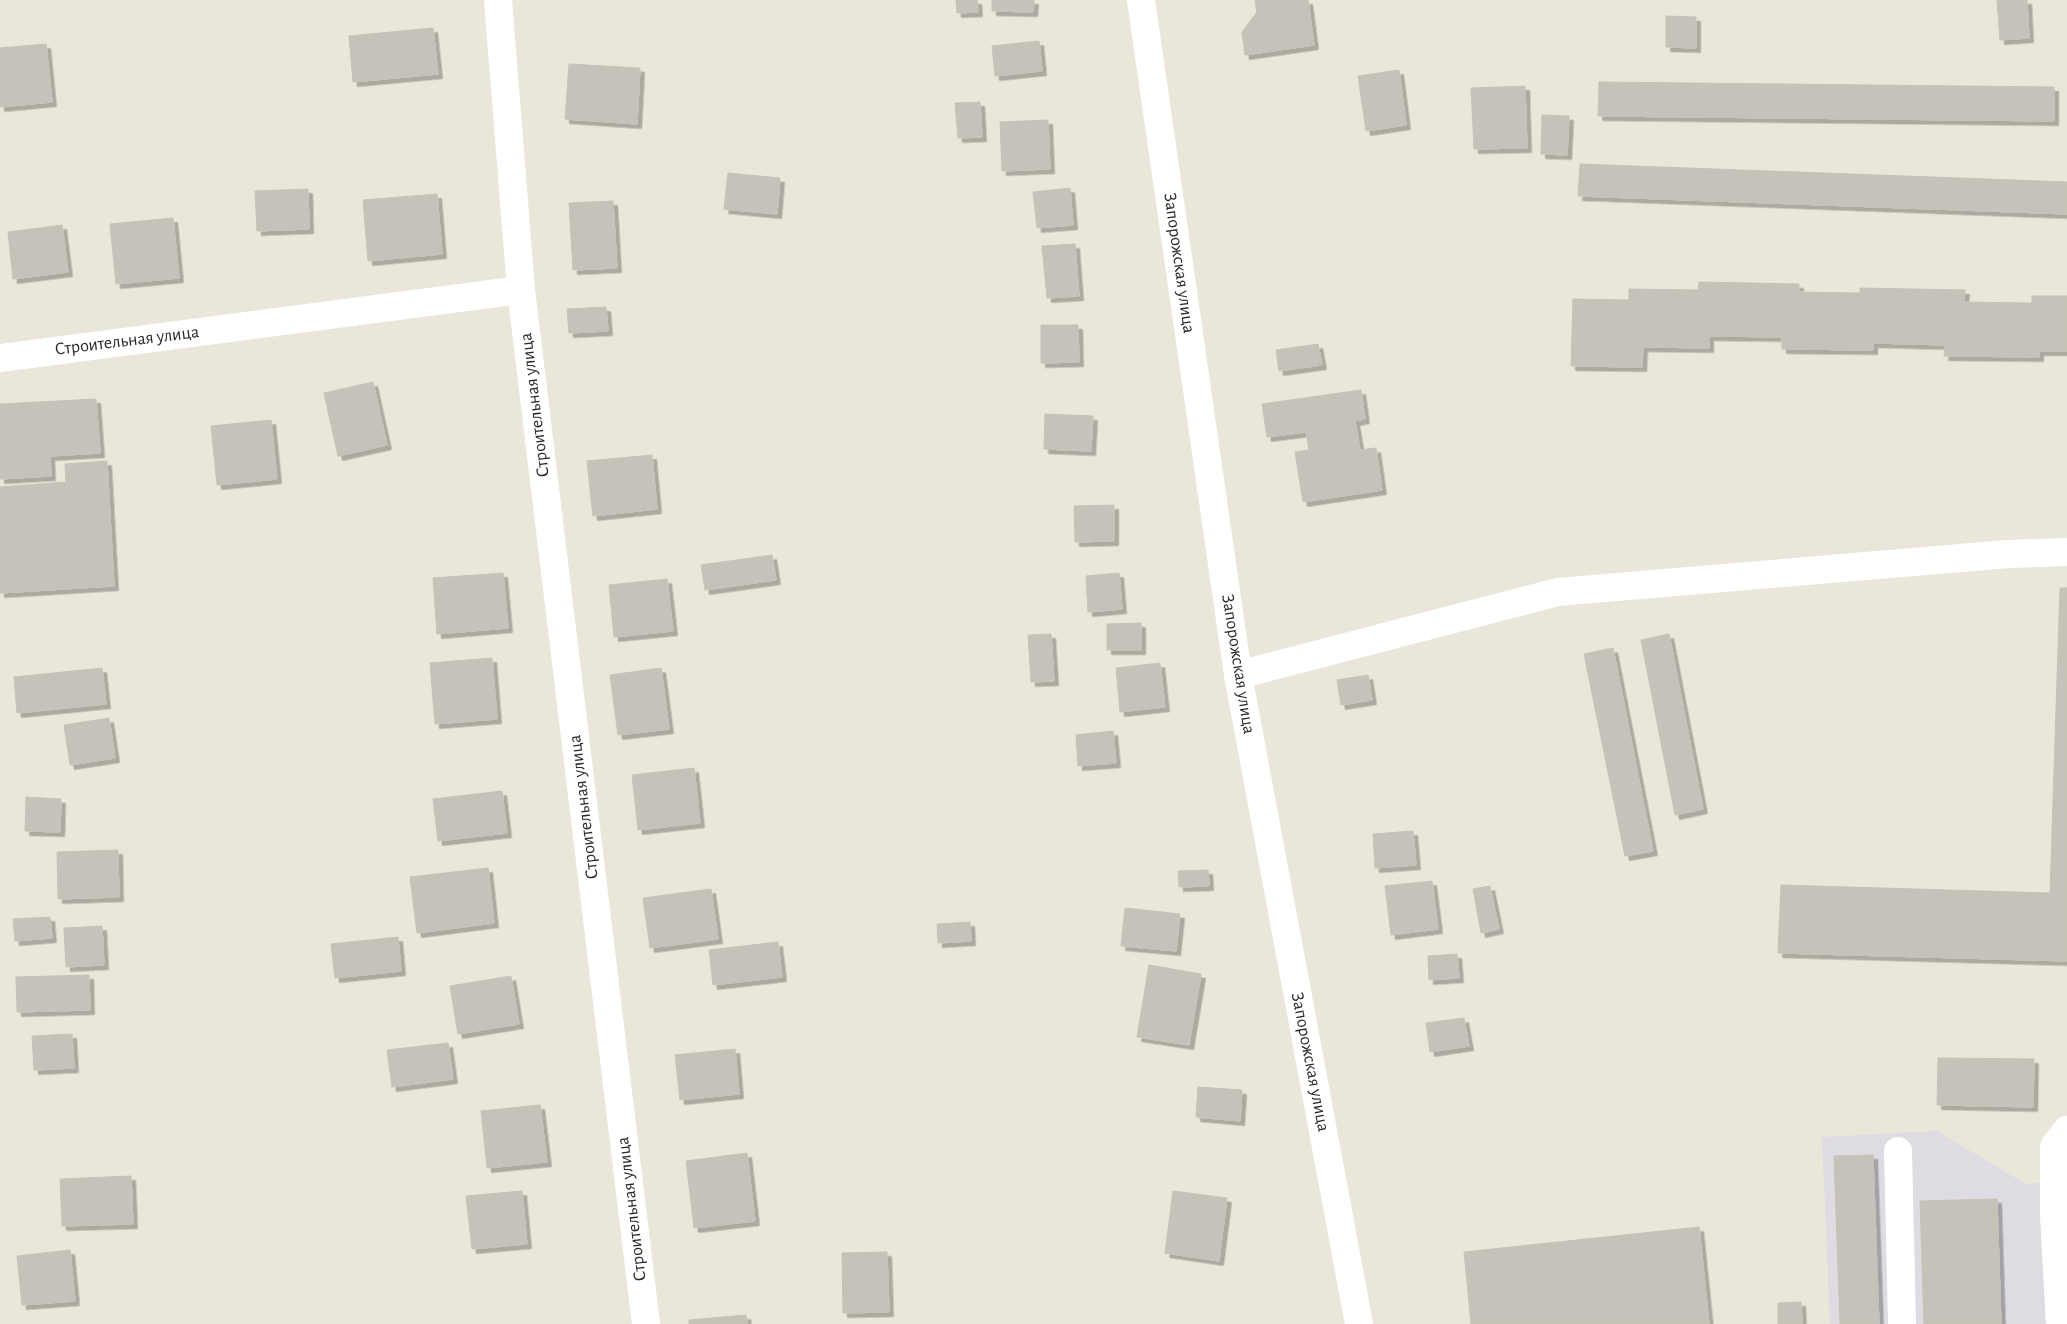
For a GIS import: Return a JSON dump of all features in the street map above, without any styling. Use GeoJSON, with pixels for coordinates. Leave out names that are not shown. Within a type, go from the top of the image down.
{"type":"FeatureCollection","features":[{"type":"Feature","properties":{"kind":"street","name":"Строительная улица"},"geometry":{"type":"LineString","coordinates":[[498,0],[521,290],[646,1324]]}},
{"type":"Feature","properties":{"kind":"street","name":"Запорожская улица"},"geometry":{"type":"LineString","coordinates":[[1142,0],[1238,675],[1359,1324]]}},
{"type":"Feature","properties":{"kind":"street","name":"Строительная улица"},"geometry":{"type":"LineString","coordinates":[[0,358],[521,290]]}},
{"type":"Feature","properties":{"kind":"street"},"geometry":{"type":"LineString","coordinates":[[1238,675],[1558,592],[1998,554],[2067,552]]}},
{"type":"Feature","properties":{"kind":"street"},"geometry":{"type":"LineString","coordinates":[[2060,1324],[2054,1216],[2054,1146],[2067,1130]]}},
{"type":"Feature","properties":{"kind":"street"},"geometry":{"type":"LineString","coordinates":[[1898,1151],[1902,1324]]}},
{"type":"Feature","properties":{"kind":"shaded area"},"geometry":{"type":"Polygon","coordinates":[[[1937,1131],[2026,1184],[2067,1181],[2067,1324],[1830,1324],[1822,1137],[1937,1131]]]}},
{"type":"Feature","properties":{"kind":"building"},"geometry":{"type":"Polygon","coordinates":[[[956,0],[977,0],[978,12],[957,13],[956,0]]]}},
{"type":"Feature","properties":{"kind":"building"},"geometry":{"type":"Polygon","coordinates":[[[992,0],[1034,0],[1033,12],[992,11],[992,0]]]}},
{"type":"Feature","properties":{"kind":"building"},"geometry":{"type":"Polygon","coordinates":[[[1255,0],[1308,0],[1314,45],[1245,55],[1242,32],[1257,12],[1255,0]]]}},
{"type":"Feature","properties":{"kind":"building"},"geometry":{"type":"Polygon","coordinates":[[[1997,0],[2027,0],[2029,38],[2000,40],[1997,0]]]}},
{"type":"Feature","properties":{"kind":"building"},"geometry":{"type":"Polygon","coordinates":[[[1666,16],[1696,17],[1696,48],[1666,47],[1666,16]]]}},
{"type":"Feature","properties":{"kind":"building"},"geometry":{"type":"Polygon","coordinates":[[[433,28],[438,74],[353,82],[349,36],[433,28]]]}},
{"type":"Feature","properties":{"kind":"building"},"geometry":{"type":"Polygon","coordinates":[[[1039,41],[1042,71],[995,76],[992,46],[1039,41]]]}},
{"type":"Feature","properties":{"kind":"building"},"geometry":{"type":"Polygon","coordinates":[[[46,44],[52,102],[0,107],[0,48],[46,44]]]}},
{"type":"Feature","properties":{"kind":"building"},"geometry":{"type":"Polygon","coordinates":[[[569,64],[640,68],[637,124],[565,119],[569,64]]]}},
{"type":"Feature","properties":{"kind":"building"},"geometry":{"type":"Polygon","coordinates":[[[1399,70],[1406,125],[1366,131],[1358,76],[1399,70]]]}},
{"type":"Feature","properties":{"kind":"building"},"geometry":{"type":"Polygon","coordinates":[[[1599,82],[2054,87],[2054,121],[1598,116],[1599,82]]]}},
{"type":"Feature","properties":{"kind":"building"},"geometry":{"type":"Polygon","coordinates":[[[1525,86],[1527,148],[1474,149],[1471,88],[1525,86]]]}},
{"type":"Feature","properties":{"kind":"building"},"geometry":{"type":"Polygon","coordinates":[[[980,102],[982,137],[958,138],[955,103],[980,102]]]}},
{"type":"Feature","properties":{"kind":"building"},"geometry":{"type":"Polygon","coordinates":[[[1542,115],[1569,116],[1567,155],[1541,154],[1542,115]]]}},
{"type":"Feature","properties":{"kind":"building"},"geometry":{"type":"Polygon","coordinates":[[[1048,120],[1050,169],[1002,171],[1000,122],[1048,120]]]}},
{"type":"Feature","properties":{"kind":"building"},"geometry":{"type":"Polygon","coordinates":[[[1580,164],[2067,182],[2067,214],[1578,196],[1580,164]]]}},
{"type":"Feature","properties":{"kind":"building"},"geometry":{"type":"Polygon","coordinates":[[[728,173],[780,178],[777,214],[724,209],[728,173]]]}},
{"type":"Feature","properties":{"kind":"building"},"geometry":{"type":"Polygon","coordinates":[[[1070,188],[1073,225],[1037,228],[1033,192],[1070,188]]]}},
{"type":"Feature","properties":{"kind":"building"},"geometry":{"type":"Polygon","coordinates":[[[308,189],[309,229],[257,231],[255,191],[308,189]]]}},
{"type":"Feature","properties":{"kind":"building"},"geometry":{"type":"Polygon","coordinates":[[[437,194],[442,254],[368,261],[363,200],[437,194]]]}},
{"type":"Feature","properties":{"kind":"building"},"geometry":{"type":"Polygon","coordinates":[[[613,201],[617,268],[573,270],[569,203],[613,201]]]}},
{"type":"Feature","properties":{"kind":"building"},"geometry":{"type":"Polygon","coordinates":[[[173,218],[179,278],[116,284],[110,224],[173,218]]]}},
{"type":"Feature","properties":{"kind":"building"},"geometry":{"type":"Polygon","coordinates":[[[62,225],[68,272],[13,279],[8,232],[62,225]]]}},
{"type":"Feature","properties":{"kind":"building"},"geometry":{"type":"Polygon","coordinates":[[[1075,244],[1079,296],[1047,298],[1042,246],[1075,244]]]}},
{"type":"Feature","properties":{"kind":"building"},"geometry":{"type":"Polygon","coordinates":[[[1699,282],[1799,284],[1799,292],[1860,293],[1860,288],[1965,290],[1964,302],[2032,303],[2032,296],[2067,296],[2067,351],[2039,351],[2039,357],[1944,356],[1945,345],[1873,343],[1873,350],[1782,349],[1782,337],[1709,336],[1709,348],[1643,347],[1642,367],[1571,366],[1573,299],[1629,300],[1629,289],[1698,290],[1699,282]]]}},
{"type":"Feature","properties":{"kind":"building"},"geometry":{"type":"Polygon","coordinates":[[[606,307],[608,331],[569,333],[567,309],[606,307]]]}},
{"type":"Feature","properties":{"kind":"building"},"geometry":{"type":"Polygon","coordinates":[[[1041,325],[1078,325],[1079,362],[1041,363],[1041,325]]]}},
{"type":"Feature","properties":{"kind":"building"},"geometry":{"type":"Polygon","coordinates":[[[1318,344],[1322,365],[1279,371],[1276,350],[1318,344]]]}},
{"type":"Feature","properties":{"kind":"building"},"geometry":{"type":"Polygon","coordinates":[[[373,382],[387,445],[338,456],[324,393],[373,382]]]}},
{"type":"Feature","properties":{"kind":"building"},"geometry":{"type":"Polygon","coordinates":[[[1361,390],[1365,419],[1355,421],[1360,450],[1376,448],[1382,490],[1303,502],[1295,452],[1309,450],[1306,432],[1267,437],[1262,404],[1361,390]]]}},
{"type":"Feature","properties":{"kind":"building"},"geometry":{"type":"Polygon","coordinates":[[[96,399],[100,453],[50,456],[51,476],[0,479],[0,404],[96,399]]]}},
{"type":"Feature","properties":{"kind":"building"},"geometry":{"type":"Polygon","coordinates":[[[1045,414],[1093,416],[1091,451],[1044,449],[1045,414]]]}},
{"type":"Feature","properties":{"kind":"building"},"geometry":{"type":"Polygon","coordinates":[[[271,420],[277,479],[217,485],[211,426],[271,420]]]}},
{"type":"Feature","properties":{"kind":"building"},"geometry":{"type":"Polygon","coordinates":[[[652,455],[657,509],[593,516],[587,461],[652,455]]]}},
{"type":"Feature","properties":{"kind":"building"},"geometry":{"type":"Polygon","coordinates":[[[107,461],[114,586],[0,593],[0,487],[66,482],[65,464],[107,461]]]}},
{"type":"Feature","properties":{"kind":"building"},"geometry":{"type":"Polygon","coordinates":[[[1114,505],[1114,541],[1075,542],[1074,506],[1114,505]]]}},
{"type":"Feature","properties":{"kind":"building"},"geometry":{"type":"Polygon","coordinates":[[[772,555],[776,580],[705,590],[701,565],[772,555]]]}},
{"type":"Feature","properties":{"kind":"building"},"geometry":{"type":"Polygon","coordinates":[[[503,573],[508,628],[437,634],[433,578],[503,573]]]}},
{"type":"Feature","properties":{"kind":"building"},"geometry":{"type":"Polygon","coordinates":[[[1119,573],[1122,609],[1088,612],[1086,576],[1119,573]]]}},
{"type":"Feature","properties":{"kind":"building"},"geometry":{"type":"Polygon","coordinates":[[[667,579],[673,631],[614,637],[609,585],[667,579]]]}},
{"type":"Feature","properties":{"kind":"building"},"geometry":{"type":"Polygon","coordinates":[[[2060,588],[2067,588],[2067,961],[1778,953],[1781,885],[2050,893],[2060,588]]]}},
{"type":"Feature","properties":{"kind":"building"},"geometry":{"type":"Polygon","coordinates":[[[1141,623],[1141,650],[1107,650],[1107,624],[1141,623]]]}},
{"type":"Feature","properties":{"kind":"building"},"geometry":{"type":"Polygon","coordinates":[[[1051,634],[1054,681],[1031,682],[1028,635],[1051,634]]]}},
{"type":"Feature","properties":{"kind":"building"},"geometry":{"type":"Polygon","coordinates":[[[1669,634],[1703,809],[1675,815],[1641,640],[1669,634]]]}},
{"type":"Feature","properties":{"kind":"building"},"geometry":{"type":"Polygon","coordinates":[[[1613,648],[1653,851],[1625,856],[1584,654],[1613,648]]]}},
{"type":"Feature","properties":{"kind":"building"},"geometry":{"type":"Polygon","coordinates":[[[492,658],[497,719],[435,724],[430,663],[492,658]]]}},
{"type":"Feature","properties":{"kind":"building"},"geometry":{"type":"Polygon","coordinates":[[[1160,663],[1165,707],[1120,712],[1116,668],[1160,663]]]}},
{"type":"Feature","properties":{"kind":"building"},"geometry":{"type":"Polygon","coordinates":[[[102,668],[106,704],[17,713],[14,677],[102,668]]]}},
{"type":"Feature","properties":{"kind":"building"},"geometry":{"type":"Polygon","coordinates":[[[661,668],[669,729],[618,735],[610,675],[661,668]]]}},
{"type":"Feature","properties":{"kind":"building"},"geometry":{"type":"Polygon","coordinates":[[[1368,675],[1372,700],[1341,705],[1337,680],[1368,675]]]}},
{"type":"Feature","properties":{"kind":"building"},"geometry":{"type":"Polygon","coordinates":[[[109,718],[115,758],[70,765],[64,725],[109,718]]]}},
{"type":"Feature","properties":{"kind":"building"},"geometry":{"type":"Polygon","coordinates":[[[1113,731],[1116,763],[1078,766],[1076,735],[1113,731]]]}},
{"type":"Feature","properties":{"kind":"building"},"geometry":{"type":"Polygon","coordinates":[[[694,768],[700,823],[638,830],[632,775],[694,768]]]}},
{"type":"Feature","properties":{"kind":"building"},"geometry":{"type":"Polygon","coordinates":[[[502,791],[507,833],[438,841],[433,799],[502,791]]]}},
{"type":"Feature","properties":{"kind":"building"},"geometry":{"type":"Polygon","coordinates":[[[26,797],[61,799],[60,832],[25,831],[26,797]]]}},
{"type":"Feature","properties":{"kind":"building"},"geometry":{"type":"Polygon","coordinates":[[[1413,831],[1416,865],[1375,868],[1373,834],[1413,831]]]}},
{"type":"Feature","properties":{"kind":"building"},"geometry":{"type":"Polygon","coordinates":[[[118,850],[119,897],[58,899],[57,852],[118,850]]]}},
{"type":"Feature","properties":{"kind":"building"},"geometry":{"type":"Polygon","coordinates":[[[488,868],[494,923],[417,933],[410,877],[488,868]]]}},
{"type":"Feature","properties":{"kind":"building"},"geometry":{"type":"Polygon","coordinates":[[[1208,870],[1209,886],[1179,887],[1178,871],[1208,870]]]}},
{"type":"Feature","properties":{"kind":"building"},"geometry":{"type":"Polygon","coordinates":[[[1432,881],[1438,929],[1391,935],[1385,886],[1432,881]]]}},
{"type":"Feature","properties":{"kind":"building"},"geometry":{"type":"Polygon","coordinates":[[[1490,886],[1499,929],[1481,933],[1473,889],[1490,886]]]}},
{"type":"Feature","properties":{"kind":"building"},"geometry":{"type":"Polygon","coordinates":[[[711,889],[718,939],[650,948],[643,898],[711,889]]]}},
{"type":"Feature","properties":{"kind":"building"},"geometry":{"type":"Polygon","coordinates":[[[1125,908],[1180,914],[1176,951],[1121,946],[1125,908]]]}},
{"type":"Feature","properties":{"kind":"building"},"geometry":{"type":"Polygon","coordinates":[[[50,917],[52,938],[15,941],[13,919],[50,917]]]}},
{"type":"Feature","properties":{"kind":"building"},"geometry":{"type":"Polygon","coordinates":[[[970,922],[971,941],[938,943],[937,924],[970,922]]]}},
{"type":"Feature","properties":{"kind":"building"},"geometry":{"type":"Polygon","coordinates":[[[102,926],[104,965],[66,967],[64,928],[102,926]]]}},
{"type":"Feature","properties":{"kind":"building"},"geometry":{"type":"Polygon","coordinates":[[[398,937],[401,971],[335,978],[331,944],[398,937]]]}},
{"type":"Feature","properties":{"kind":"building"},"geometry":{"type":"Polygon","coordinates":[[[778,942],[782,977],[713,985],[709,950],[778,942]]]}},
{"type":"Feature","properties":{"kind":"building"},"geometry":{"type":"Polygon","coordinates":[[[1457,954],[1459,978],[1429,980],[1428,956],[1457,954]]]}},
{"type":"Feature","properties":{"kind":"building"},"geometry":{"type":"Polygon","coordinates":[[[1149,965],[1201,974],[1189,1045],[1137,1037],[1149,965]]]}},
{"type":"Feature","properties":{"kind":"building"},"geometry":{"type":"Polygon","coordinates":[[[89,975],[90,1010],[17,1012],[16,977],[89,975]]]}},
{"type":"Feature","properties":{"kind":"building"},"geometry":{"type":"Polygon","coordinates":[[[511,976],[519,1024],[458,1034],[450,986],[511,976]]]}},
{"type":"Feature","properties":{"kind":"building"},"geometry":{"type":"Polygon","coordinates":[[[1464,1018],[1469,1046],[1430,1052],[1426,1023],[1464,1018]]]}},
{"type":"Feature","properties":{"kind":"building"},"geometry":{"type":"Polygon","coordinates":[[[72,1034],[74,1068],[34,1070],[32,1036],[72,1034]]]}},
{"type":"Feature","properties":{"kind":"building"},"geometry":{"type":"Polygon","coordinates":[[[448,1043],[453,1079],[392,1087],[387,1050],[448,1043]]]}},
{"type":"Feature","properties":{"kind":"building"},"geometry":{"type":"Polygon","coordinates":[[[735,1049],[739,1094],[680,1100],[675,1055],[735,1049]]]}},
{"type":"Feature","properties":{"kind":"building"},"geometry":{"type":"Polygon","coordinates":[[[1938,1058],[2034,1059],[2033,1107],[1937,1105],[1938,1058]]]}},
{"type":"Feature","properties":{"kind":"building"},"geometry":{"type":"Polygon","coordinates":[[[1198,1087],[1242,1090],[1240,1121],[1196,1117],[1198,1087]]]}},
{"type":"Feature","properties":{"kind":"building"},"geometry":{"type":"Polygon","coordinates":[[[540,1105],[547,1162],[487,1168],[481,1111],[540,1105]]]}},
{"type":"Feature","properties":{"kind":"building"},"geometry":{"type":"Polygon","coordinates":[[[747,1153],[755,1221],[694,1228],[686,1161],[747,1153]]]}},
{"type":"Feature","properties":{"kind":"building"},"geometry":{"type":"Polygon","coordinates":[[[1873,1155],[1879,1324],[1840,1324],[1834,1156],[1873,1155]]]}},
{"type":"Feature","properties":{"kind":"building"},"geometry":{"type":"Polygon","coordinates":[[[131,1176],[133,1224],[62,1226],[60,1179],[131,1176]]]}},
{"type":"Feature","properties":{"kind":"building"},"geometry":{"type":"Polygon","coordinates":[[[522,1191],[527,1244],[472,1249],[466,1196],[522,1191]]]}},
{"type":"Feature","properties":{"kind":"building"},"geometry":{"type":"Polygon","coordinates":[[[1173,1191],[1227,1198],[1219,1261],[1165,1253],[1173,1191]]]}},
{"type":"Feature","properties":{"kind":"building"},"geometry":{"type":"Polygon","coordinates":[[[1997,1199],[2001,1324],[1924,1324],[1920,1201],[1997,1199]]]}},
{"type":"Feature","properties":{"kind":"building"},"geometry":{"type":"Polygon","coordinates":[[[1699,1227],[1709,1324],[1471,1324],[1464,1252],[1699,1227]]]}},
{"type":"Feature","properties":{"kind":"building"},"geometry":{"type":"Polygon","coordinates":[[[70,1250],[75,1301],[22,1305],[17,1256],[70,1250]]]}},
{"type":"Feature","properties":{"kind":"building"},"geometry":{"type":"Polygon","coordinates":[[[887,1252],[889,1312],[843,1313],[842,1253],[887,1252]]]}},
{"type":"Feature","properties":{"kind":"building"},"geometry":{"type":"Polygon","coordinates":[[[1801,1302],[1802,1324],[1778,1324],[1778,1303],[1801,1302]]]}},
{"type":"Feature","properties":{"kind":"building"},"geometry":{"type":"Polygon","coordinates":[[[746,1315],[747,1324],[689,1324],[689,1320],[746,1315]]]}}]}
